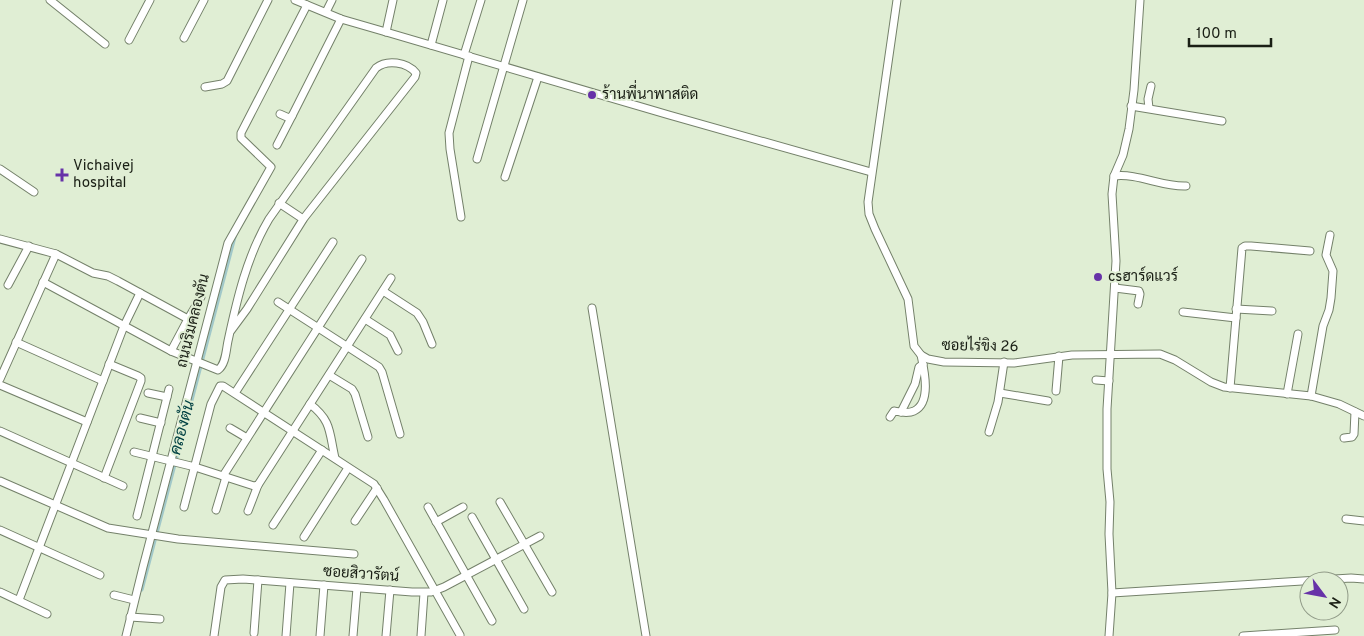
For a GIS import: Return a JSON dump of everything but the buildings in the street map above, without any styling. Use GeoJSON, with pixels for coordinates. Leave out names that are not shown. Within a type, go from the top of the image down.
{"type":"FeatureCollection","features":[{"type":"Feature","properties":{"kind":"street"},"geometry":{"type":"LineString","coordinates":[[50,0],[105,44]]}},
{"type":"Feature","properties":{"kind":"street"},"geometry":{"type":"LineString","coordinates":[[129,40],[150,0]]}},
{"type":"Feature","properties":{"kind":"street"},"geometry":{"type":"LineString","coordinates":[[184,38],[204,0]]}},
{"type":"Feature","properties":{"kind":"street"},"geometry":{"type":"LineString","coordinates":[[205,87],[222,84],[227,80],[268,0]]}},
{"type":"Feature","properties":{"kind":"street"},"geometry":{"type":"LineString","coordinates":[[295,0],[341,18],[386,32],[871,172]]}},
{"type":"Feature","properties":{"kind":"street"},"geometry":{"type":"LineString","coordinates":[[326,12],[332,0]]}},
{"type":"Feature","properties":{"kind":"street"},"geometry":{"type":"LineString","coordinates":[[386,32],[393,0]]}},
{"type":"Feature","properties":{"kind":"street"},"geometry":{"type":"LineString","coordinates":[[431,45],[443,0]]}},
{"type":"Feature","properties":{"kind":"street"},"geometry":{"type":"LineString","coordinates":[[462,217],[449,134],[466,55],[481,0]]}},
{"type":"Feature","properties":{"kind":"street"},"geometry":{"type":"LineString","coordinates":[[477,159],[524,0]]}},
{"type":"Feature","properties":{"kind":"street","name":"ซอยไร่ขิง 26"},"geometry":{"type":"LineString","coordinates":[[897,0],[868,202],[869,214],[908,299],[914,346],[921,355],[928,359],[944,362],[1014,363],[1059,356],[1088,354],[1160,354],[1176,360],[1211,382],[1230,388],[1311,396],[1339,404],[1364,416]]}},
{"type":"Feature","properties":{"kind":"street"},"geometry":{"type":"LineString","coordinates":[[1110,636],[1112,593],[1109,534],[1110,502],[1107,469],[1109,380],[1114,355],[1119,288],[1112,194],[1119,175],[1134,106],[1140,0]]}},
{"type":"Feature","properties":{"kind":"street","name":"ถนนริมคลองตัน"},"geometry":{"type":"LineString","coordinates":[[126,636],[133,617],[134,600],[155,535],[230,237],[271,168],[241,138],[241,133],[307,5]]}},
{"type":"Feature","properties":{"kind":"street"},"geometry":{"type":"LineString","coordinates":[[277,145],[341,18]]}},
{"type":"Feature","properties":{"kind":"street"},"geometry":{"type":"LineString","coordinates":[[43,282],[171,351],[218,370],[221,368],[230,332],[254,248],[279,203],[376,68],[381,64],[387,63],[403,64],[410,67],[416,73],[415,77],[304,219],[247,309],[230,332]]}},
{"type":"Feature","properties":{"kind":"street"},"geometry":{"type":"LineString","coordinates":[[505,177],[538,77]]}},
{"type":"Feature","properties":{"kind":"street"},"geometry":{"type":"LineString","coordinates":[[1147,107],[1151,86]]}},
{"type":"Feature","properties":{"kind":"street"},"geometry":{"type":"LineString","coordinates":[[1134,106],[1222,121]]}},
{"type":"Feature","properties":{"kind":"street"},"geometry":{"type":"LineString","coordinates":[[280,114],[289,118],[292,116]]}},
{"type":"Feature","properties":{"kind":"street"},"geometry":{"type":"LineString","coordinates":[[0,169],[34,192]]}},
{"type":"Feature","properties":{"kind":"street"},"geometry":{"type":"LineString","coordinates":[[1119,175],[1186,186]]}},
{"type":"Feature","properties":{"kind":"street"},"geometry":{"type":"LineString","coordinates":[[279,203],[304,219]]}},
{"type":"Feature","properties":{"kind":"street"},"geometry":{"type":"LineString","coordinates":[[1311,396],[1323,326],[1331,298],[1333,271],[1326,255],[1330,235]]}},
{"type":"Feature","properties":{"kind":"street"},"geometry":{"type":"LineString","coordinates":[[0,240],[56,254],[93,273],[108,276],[188,318]]}},
{"type":"Feature","properties":{"kind":"street"},"geometry":{"type":"LineString","coordinates":[[235,393],[333,242]]}},
{"type":"Feature","properties":{"kind":"street"},"geometry":{"type":"LineString","coordinates":[[8,285],[29,246]]}},
{"type":"Feature","properties":{"kind":"street"},"geometry":{"type":"LineString","coordinates":[[1230,388],[1242,248],[1244,246],[1251,246],[1310,251]]}},
{"type":"Feature","properties":{"kind":"street"},"geometry":{"type":"LineString","coordinates":[[0,379],[56,254]]}},
{"type":"Feature","properties":{"kind":"street"},"geometry":{"type":"LineString","coordinates":[[216,510],[224,477],[264,411],[362,259]]}},
{"type":"Feature","properties":{"kind":"street"},"geometry":{"type":"LineString","coordinates":[[248,511],[258,485],[392,278]]}},
{"type":"Feature","properties":{"kind":"street"},"geometry":{"type":"LineString","coordinates":[[1119,288],[1139,291],[1138,304]]}},
{"type":"Feature","properties":{"kind":"street"},"geometry":{"type":"LineString","coordinates":[[383,291],[416,313],[423,322],[432,344]]}},
{"type":"Feature","properties":{"kind":"street"},"geometry":{"type":"LineString","coordinates":[[19,600],[109,364],[140,293]]}},
{"type":"Feature","properties":{"kind":"street"},"geometry":{"type":"LineString","coordinates":[[171,351],[201,297]]}},
{"type":"Feature","properties":{"kind":"street"},"geometry":{"type":"LineString","coordinates":[[278,302],[379,367],[400,434]]}},
{"type":"Feature","properties":{"kind":"street"},"geometry":{"type":"LineString","coordinates":[[592,308],[646,636]]}},
{"type":"Feature","properties":{"kind":"street"},"geometry":{"type":"LineString","coordinates":[[1236,309],[1272,311]]}},
{"type":"Feature","properties":{"kind":"street"},"geometry":{"type":"LineString","coordinates":[[1183,312],[1236,318]]}},
{"type":"Feature","properties":{"kind":"street"},"geometry":{"type":"LineString","coordinates":[[365,319],[390,335],[398,351]]}},
{"type":"Feature","properties":{"kind":"street"},"geometry":{"type":"LineString","coordinates":[[1287,394],[1298,334]]}},
{"type":"Feature","properties":{"kind":"street"},"geometry":{"type":"LineString","coordinates":[[16,342],[103,381]]}},
{"type":"Feature","properties":{"kind":"street"},"geometry":{"type":"LineString","coordinates":[[890,417],[894,411],[916,410],[920,405],[926,385],[921,355]]}},
{"type":"Feature","properties":{"kind":"street"},"geometry":{"type":"LineString","coordinates":[[1056,390],[1059,356]]}},
{"type":"Feature","properties":{"kind":"street"},"geometry":{"type":"LineString","coordinates":[[989,432],[1000,394],[1004,362]]}},
{"type":"Feature","properties":{"kind":"street"},"geometry":{"type":"LineString","coordinates":[[104,478],[142,381],[138,376],[109,364]]}},
{"type":"Feature","properties":{"kind":"street"},"geometry":{"type":"LineString","coordinates":[[901,412],[915,384],[919,367],[923,364]]}},
{"type":"Feature","properties":{"kind":"street"},"geometry":{"type":"LineString","coordinates":[[329,374],[352,389],[368,437]]}},
{"type":"Feature","properties":{"kind":"street"},"geometry":{"type":"LineString","coordinates":[[1096,380],[1109,380]]}},
{"type":"Feature","properties":{"kind":"street"},"geometry":{"type":"LineString","coordinates":[[0,385],[87,422]]}},
{"type":"Feature","properties":{"kind":"street"},"geometry":{"type":"LineString","coordinates":[[184,507],[216,391],[220,386],[223,386],[335,458],[377,488],[460,635]]}},
{"type":"Feature","properties":{"kind":"street"},"geometry":{"type":"LineString","coordinates":[[137,516],[169,389]]}},
{"type":"Feature","properties":{"kind":"street"},"geometry":{"type":"LineString","coordinates":[[148,393],[167,397]]}},
{"type":"Feature","properties":{"kind":"street"},"geometry":{"type":"LineString","coordinates":[[1000,394],[1048,401]]}},
{"type":"Feature","properties":{"kind":"street"},"geometry":{"type":"LineString","coordinates":[[310,404],[322,413],[327,421],[335,458]]}},
{"type":"Feature","properties":{"kind":"street"},"geometry":{"type":"LineString","coordinates":[[1344,438],[1350,438],[1354,434],[1356,412]]}},
{"type":"Feature","properties":{"kind":"street"},"geometry":{"type":"LineString","coordinates":[[140,418],[161,423]]}},
{"type":"Feature","properties":{"kind":"street"},"geometry":{"type":"LineString","coordinates":[[230,428],[247,438]]}},
{"type":"Feature","properties":{"kind":"street"},"geometry":{"type":"LineString","coordinates":[[0,431],[123,486]]}},
{"type":"Feature","properties":{"kind":"street"},"geometry":{"type":"LineString","coordinates":[[273,525],[322,450]]}},
{"type":"Feature","properties":{"kind":"street"},"geometry":{"type":"LineString","coordinates":[[134,452],[195,467],[254,486],[258,485]]}},
{"type":"Feature","properties":{"kind":"street"},"geometry":{"type":"LineString","coordinates":[[304,537],[348,468]]}},
{"type":"Feature","properties":{"kind":"street"},"geometry":{"type":"LineString","coordinates":[[0,481],[108,528],[196,541],[354,554]]}},
{"type":"Feature","properties":{"kind":"street"},"geometry":{"type":"LineString","coordinates":[[355,521],[377,488]]}},
{"type":"Feature","properties":{"kind":"street"},"geometry":{"type":"LineString","coordinates":[[500,502],[552,592]]}},
{"type":"Feature","properties":{"kind":"street"},"geometry":{"type":"LineString","coordinates":[[428,507],[492,621]]}},
{"type":"Feature","properties":{"kind":"street"},"geometry":{"type":"LineString","coordinates":[[436,522],[464,507]]}},
{"type":"Feature","properties":{"kind":"street"},"geometry":{"type":"LineString","coordinates":[[472,517],[524,609]]}},
{"type":"Feature","properties":{"kind":"street"},"geometry":{"type":"LineString","coordinates":[[1346,519],[1364,521]]}},
{"type":"Feature","properties":{"kind":"street"},"geometry":{"type":"LineString","coordinates":[[0,530],[100,575]]}},
{"type":"Feature","properties":{"kind":"street","name":"ซอยสิวารัตน์"},"geometry":{"type":"LineString","coordinates":[[214,636],[222,582],[230,579],[424,593],[435,591],[540,536]]}},
{"type":"Feature","properties":{"kind":"street"},"geometry":{"type":"LineString","coordinates":[[1112,593],[1351,578],[1364,579]]}},
{"type":"Feature","properties":{"kind":"street"},"geometry":{"type":"LineString","coordinates":[[254,633],[258,580]]}},
{"type":"Feature","properties":{"kind":"street"},"geometry":{"type":"LineString","coordinates":[[286,636],[290,583]]}},
{"type":"Feature","properties":{"kind":"street"},"geometry":{"type":"LineString","coordinates":[[320,636],[324,585]]}},
{"type":"Feature","properties":{"kind":"street"},"geometry":{"type":"LineString","coordinates":[[353,636],[357,588]]}},
{"type":"Feature","properties":{"kind":"street"},"geometry":{"type":"LineString","coordinates":[[386,636],[390,590]]}},
{"type":"Feature","properties":{"kind":"street"},"geometry":{"type":"LineString","coordinates":[[0,592],[47,614]]}},
{"type":"Feature","properties":{"kind":"street"},"geometry":{"type":"LineString","coordinates":[[421,636],[424,593]]}},
{"type":"Feature","properties":{"kind":"street"},"geometry":{"type":"LineString","coordinates":[[114,595],[134,600]]}},
{"type":"Feature","properties":{"kind":"street"},"geometry":{"type":"LineString","coordinates":[[133,617],[160,620]]}},
{"type":"Feature","properties":{"kind":"street"},"geometry":{"type":"LineString","coordinates":[[1243,636],[1335,630]]}},
{"type":"Feature","properties":{"kind":"waterway","name":"คลองตัน"},"geometry":{"type":"LineString","coordinates":[[141,589],[234,236]]}},
{"type":"Feature","properties":{"kind":"place","name":"ร้านพี่นาพาสติด"},"geometry":{"type":"Point","coordinates":[592,95]}},
{"type":"Feature","properties":{"kind":"place","name":"Vichaivej hospital"},"geometry":{"type":"Point","coordinates":[62,175]}},
{"type":"Feature","properties":{"kind":"place","name":"csฮาร์ดแวร์"},"geometry":{"type":"Point","coordinates":[1098,277]}}]}
